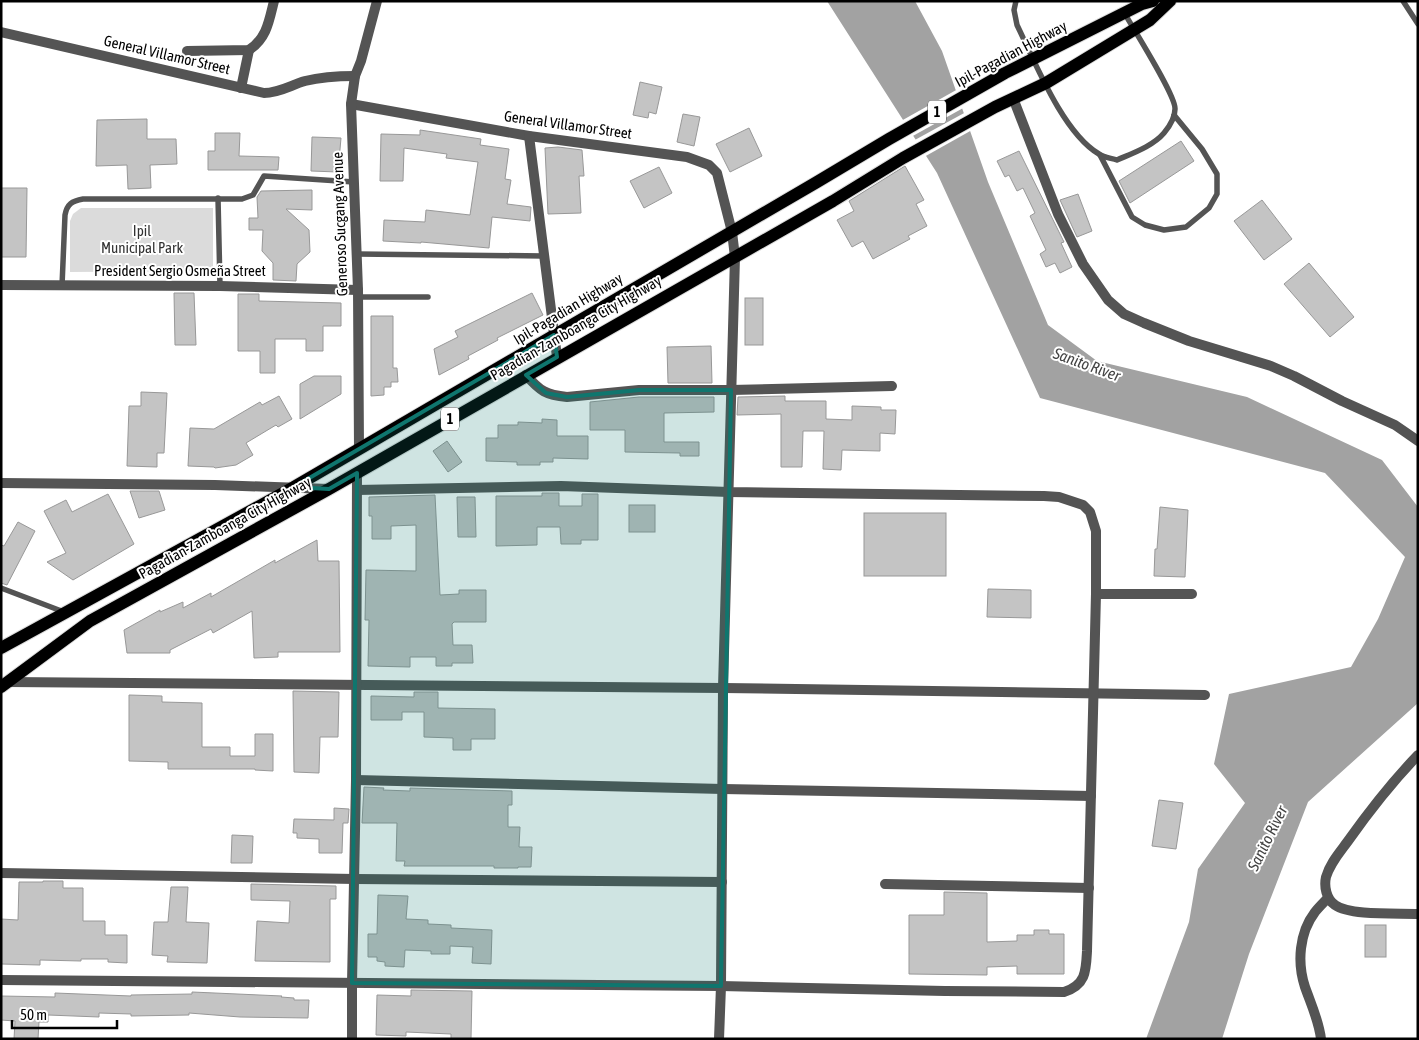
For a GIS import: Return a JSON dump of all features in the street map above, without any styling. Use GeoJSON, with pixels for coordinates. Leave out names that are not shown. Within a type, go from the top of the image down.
{"type":"FeatureCollection","features":[{"type":"Feature","properties":{"kind":"main road","name":"Pagadian-Zamboanga City Highway"},"geometry":{"type":"LineString","coordinates":[[5,685],[66,637],[90,622],[329,489],[834,200],[903,158],[995,107],[1046,83],[1150,20],[1170,1]]}},
{"type":"Feature","properties":{"kind":"main road","name":"Ipil-Pagadian Highway"},"geometry":{"type":"LineString","coordinates":[[1,648],[294,487],[1004,73],[1146,2]]}},
{"type":"Feature","properties":{"kind":"main road"},"geometry":{"type":"LineString","coordinates":[[126,580],[135,596]]}},
{"type":"Feature","properties":{"kind":"street"},"geometry":{"type":"LineString","coordinates":[[188,51],[249,50],[257,45],[263,37],[268,26],[274,1]]}},
{"type":"Feature","properties":{"kind":"street","name":"Generoso Sucgang Avenue"},"geometry":{"type":"LineString","coordinates":[[359,449],[358,293],[352,104],[355,76],[361,61],[377,1]]}},
{"type":"Feature","properties":{"kind":"street"},"geometry":{"type":"LineString","coordinates":[[1146,2],[1150,20]]}},
{"type":"Feature","properties":{"kind":"street","name":"General Villamor Street"},"geometry":{"type":"LineString","coordinates":[[1,32],[264,94],[275,93],[306,81],[355,76]]}},
{"type":"Feature","properties":{"kind":"street"},"geometry":{"type":"LineString","coordinates":[[241,88],[249,50]]}},
{"type":"Feature","properties":{"kind":"street"},"geometry":{"type":"LineString","coordinates":[[1013,98],[1058,214],[1095,283],[1108,300],[1144,324],[1271,366],[1294,376],[1342,401],[1395,425],[1418,441]]}},
{"type":"Feature","properties":{"kind":"street","name":"General Villamor Street"},"geometry":{"type":"LineString","coordinates":[[352,104],[529,136],[698,160],[708,165],[716,173],[732,232],[734,257],[724,688],[719,1039]]}},
{"type":"Feature","properties":{"kind":"street"},"geometry":{"type":"LineString","coordinates":[[529,136],[557,357]]}},
{"type":"Feature","properties":{"kind":"street","name":"President Sergio Osmeña Street"},"geometry":{"type":"LineString","coordinates":[[1,285],[220,286],[358,293]]}},
{"type":"Feature","properties":{"kind":"street"},"geometry":{"type":"LineString","coordinates":[[526,375],[539,390],[562,396],[638,390],[892,386]]}},
{"type":"Feature","properties":{"kind":"street"},"geometry":{"type":"LineString","coordinates":[[352,1039],[357,684],[357,472]]}},
{"type":"Feature","properties":{"kind":"street"},"geometry":{"type":"LineString","coordinates":[[1,483],[329,489]]}},
{"type":"Feature","properties":{"kind":"street"},"geometry":{"type":"LineString","coordinates":[[1,980],[721,986],[1064,992],[1080,983],[1084,975],[1087,951],[1096,594],[1094,520],[1090,512],[1083,505],[1072,500],[1044,496],[729,492],[561,486],[357,490]]}},
{"type":"Feature","properties":{"kind":"street"},"geometry":{"type":"LineString","coordinates":[[1096,594],[1192,594]]}},
{"type":"Feature","properties":{"kind":"street"},"geometry":{"type":"LineString","coordinates":[[5,685],[357,684],[1205,695]]}},
{"type":"Feature","properties":{"kind":"street"},"geometry":{"type":"LineString","coordinates":[[1418,755],[1396,777],[1375,803],[1334,860],[1326,879],[1328,898],[1335,905],[1356,911],[1418,914]]}},
{"type":"Feature","properties":{"kind":"street"},"geometry":{"type":"LineString","coordinates":[[356,780],[1092,796]]}},
{"type":"Feature","properties":{"kind":"street"},"geometry":{"type":"LineString","coordinates":[[1,873],[355,879],[722,882]]}},
{"type":"Feature","properties":{"kind":"street"},"geometry":{"type":"LineString","coordinates":[[885,884],[1089,888]]}},
{"type":"Feature","properties":{"kind":"street"},"geometry":{"type":"LineString","coordinates":[[1321,1039],[1319,1025],[1300,969],[1300,954],[1308,924],[1315,912],[1328,898]]}},
{"type":"Feature","properties":{"kind":"lane"},"geometry":{"type":"LineString","coordinates":[[1016,1],[1014,10],[1017,25],[1033,60],[1064,117],[1084,142],[1100,155],[1118,160],[1146,146],[1164,134],[1172,122],[1176,108],[1168,88],[1125,14]]}},
{"type":"Feature","properties":{"kind":"lane"},"geometry":{"type":"LineString","coordinates":[[1403,1],[1418,24]]}},
{"type":"Feature","properties":{"kind":"lane"},"geometry":{"type":"LineString","coordinates":[[1100,155],[1132,217],[1145,225],[1164,230],[1186,227],[1209,208],[1217,194],[1217,174],[1202,149],[1174,115]]}},
{"type":"Feature","properties":{"kind":"lane"},"geometry":{"type":"LineString","coordinates":[[62,286],[66,207],[73,201],[82,199],[242,199],[248,198],[256,191],[264,176],[354,182]]}},
{"type":"Feature","properties":{"kind":"lane"},"geometry":{"type":"LineString","coordinates":[[218,198],[220,286]]}},
{"type":"Feature","properties":{"kind":"lane"},"geometry":{"type":"LineString","coordinates":[[357,254],[543,256]]}},
{"type":"Feature","properties":{"kind":"lane"},"geometry":{"type":"LineString","coordinates":[[358,293],[428,297]]}},
{"type":"Feature","properties":{"kind":"lane"},"geometry":{"type":"LineString","coordinates":[[1,588],[66,613]]}},
{"type":"Feature","properties":{"kind":"highlighted area"},"geometry":{"type":"Polygon","coordinates":[[[554,335],[557,357],[526,375],[546,393],[567,397],[639,390],[731,390],[721,986],[352,983],[357,473],[329,489],[294,487],[554,335]]]}},
{"type":"Feature","properties":{"kind":"green space","name":"Ipil Municipal Park"},"geometry":{"type":"Polygon","coordinates":[[[81,208],[213,208],[213,271],[70,272],[70,221],[73,214],[81,208]]]}},
{"type":"Feature","properties":{"kind":"water","name":"Sanito River"},"geometry":{"type":"Polygon","coordinates":[[[827,1],[915,1],[942,51],[988,182],[1048,325],[1097,361],[1247,397],[1382,460],[1418,507],[1418,703],[1308,802],[1249,954],[1222,1039],[1146,1039],[1189,922],[1198,869],[1245,803],[1214,764],[1229,694],[1351,667],[1378,619],[1405,557],[1325,473],[1040,398],[937,173],[827,1]]]}},
{"type":"Feature","properties":{"kind":"pier"},"geometry":{"type":"Polygon","coordinates":[[[958,89],[965,107],[911,137],[901,121],[958,89]]]}},
{"type":"Feature","properties":{"kind":"pier"},"geometry":{"type":"Polygon","coordinates":[[[966,112],[972,130],[924,157],[913,141],[966,112]]]}},
{"type":"Feature","properties":{"kind":"building"},"geometry":{"type":"Polygon","coordinates":[[[640,82],[662,87],[656,114],[649,112],[648,118],[633,115],[640,82]]]}},
{"type":"Feature","properties":{"kind":"building"},"geometry":{"type":"Polygon","coordinates":[[[683,114],[700,117],[694,146],[677,142],[683,114]]]}},
{"type":"Feature","properties":{"kind":"building"},"geometry":{"type":"Polygon","coordinates":[[[147,119],[147,139],[176,139],[177,164],[150,165],[151,188],[128,189],[127,165],[96,166],[97,120],[147,119]]]}},
{"type":"Feature","properties":{"kind":"building"},"geometry":{"type":"Polygon","coordinates":[[[749,128],[762,156],[730,172],[716,144],[749,128]]]}},
{"type":"Feature","properties":{"kind":"building"},"geometry":{"type":"Polygon","coordinates":[[[420,130],[481,139],[480,145],[509,149],[505,179],[511,180],[507,204],[531,207],[530,221],[492,217],[489,248],[421,242],[383,241],[384,220],[425,222],[426,210],[470,215],[478,162],[446,158],[447,154],[404,148],[403,181],[380,181],[381,134],[420,135],[420,130]]]}},
{"type":"Feature","properties":{"kind":"building"},"geometry":{"type":"Polygon","coordinates":[[[215,133],[240,133],[239,156],[279,157],[278,170],[208,170],[208,151],[215,151],[215,133]]]}},
{"type":"Feature","properties":{"kind":"building"},"geometry":{"type":"Polygon","coordinates":[[[312,137],[341,138],[338,172],[311,171],[312,137]]]}},
{"type":"Feature","properties":{"kind":"building"},"geometry":{"type":"Polygon","coordinates":[[[1181,141],[1194,161],[1130,203],[1119,181],[1181,141]]]}},
{"type":"Feature","properties":{"kind":"building"},"geometry":{"type":"Polygon","coordinates":[[[558,147],[582,150],[584,176],[579,176],[581,213],[548,214],[545,148],[558,147]]]}},
{"type":"Feature","properties":{"kind":"building"},"geometry":{"type":"Polygon","coordinates":[[[1019,151],[1064,242],[1061,243],[1072,267],[1060,273],[1055,263],[1046,267],[1040,254],[1046,250],[1030,216],[1035,213],[1023,188],[1017,191],[1009,175],[1005,177],[997,161],[1019,151]]]}},
{"type":"Feature","properties":{"kind":"building"},"geometry":{"type":"Polygon","coordinates":[[[905,166],[924,200],[916,204],[927,226],[908,236],[910,239],[873,259],[863,241],[852,247],[837,220],[854,211],[849,201],[905,166]]]}},
{"type":"Feature","properties":{"kind":"building"},"geometry":{"type":"Polygon","coordinates":[[[659,167],[672,193],[644,208],[630,181],[659,167]]]}},
{"type":"Feature","properties":{"kind":"building"},"geometry":{"type":"Polygon","coordinates":[[[1,188],[27,188],[26,257],[1,257],[1,188]]]}},
{"type":"Feature","properties":{"kind":"building"},"geometry":{"type":"Polygon","coordinates":[[[312,190],[312,210],[286,209],[309,230],[310,252],[297,264],[296,281],[273,280],[273,263],[262,251],[263,230],[249,230],[249,218],[258,218],[257,197],[261,191],[312,190]]]}},
{"type":"Feature","properties":{"kind":"building"},"geometry":{"type":"Polygon","coordinates":[[[1078,194],[1092,231],[1077,237],[1060,200],[1078,194]]]}},
{"type":"Feature","properties":{"kind":"building"},"geometry":{"type":"Polygon","coordinates":[[[1262,200],[1292,239],[1264,260],[1234,221],[1262,200]]]}},
{"type":"Feature","properties":{"kind":"building"},"geometry":{"type":"Polygon","coordinates":[[[1309,263],[1354,317],[1330,337],[1284,284],[1309,263]]]}},
{"type":"Feature","properties":{"kind":"building"},"geometry":{"type":"Polygon","coordinates":[[[174,293],[194,293],[196,345],[175,345],[174,293]]]}},
{"type":"Feature","properties":{"kind":"building"},"geometry":{"type":"Polygon","coordinates":[[[532,293],[543,315],[497,338],[498,340],[468,356],[469,359],[439,375],[434,349],[458,337],[455,331],[532,293]]]}},
{"type":"Feature","properties":{"kind":"building"},"geometry":{"type":"Polygon","coordinates":[[[238,294],[259,294],[259,301],[341,303],[341,326],[323,326],[323,351],[306,351],[306,339],[275,339],[275,373],[260,373],[260,351],[238,351],[238,294]]]}},
{"type":"Feature","properties":{"kind":"building"},"geometry":{"type":"Polygon","coordinates":[[[745,298],[763,298],[763,345],[745,345],[745,298]]]}},
{"type":"Feature","properties":{"kind":"building"},"geometry":{"type":"Polygon","coordinates":[[[371,316],[393,316],[393,368],[397,368],[398,382],[391,382],[391,387],[384,387],[384,395],[371,396],[371,316]]]}},
{"type":"Feature","properties":{"kind":"building"},"geometry":{"type":"Polygon","coordinates":[[[711,346],[712,383],[668,383],[667,347],[711,346]]]}},
{"type":"Feature","properties":{"kind":"building"},"geometry":{"type":"Polygon","coordinates":[[[314,376],[341,376],[341,394],[300,419],[300,384],[314,376]]]}},
{"type":"Feature","properties":{"kind":"building"},"geometry":{"type":"Polygon","coordinates":[[[141,392],[167,393],[164,453],[157,453],[157,467],[127,466],[129,406],[141,406],[141,392]]]}},
{"type":"Feature","properties":{"kind":"building"},"geometry":{"type":"Polygon","coordinates":[[[279,396],[292,419],[278,427],[276,425],[246,443],[253,455],[236,465],[215,468],[188,466],[190,428],[214,429],[260,402],[262,405],[279,396]]]}},
{"type":"Feature","properties":{"kind":"building"},"geometry":{"type":"Polygon","coordinates":[[[785,396],[785,401],[826,401],[826,419],[852,420],[852,406],[881,407],[881,410],[896,410],[895,434],[880,433],[880,451],[842,450],[841,470],[823,469],[824,431],[803,431],[802,467],[781,467],[781,414],[737,415],[738,397],[785,396]]]}},
{"type":"Feature","properties":{"kind":"building"},"geometry":{"type":"Polygon","coordinates":[[[639,397],[714,397],[714,412],[664,413],[664,442],[699,442],[699,456],[680,456],[680,453],[625,452],[625,430],[590,430],[590,402],[639,397]]]}},
{"type":"Feature","properties":{"kind":"building"},"geometry":{"type":"Polygon","coordinates":[[[542,419],[557,420],[557,436],[588,436],[588,459],[553,458],[553,462],[540,462],[540,465],[517,465],[517,462],[486,461],[486,438],[498,438],[498,425],[518,425],[518,422],[542,423],[542,419]]]}},
{"type":"Feature","properties":{"kind":"building"},"geometry":{"type":"Polygon","coordinates":[[[447,441],[462,462],[448,472],[433,451],[447,441]]]}},
{"type":"Feature","properties":{"kind":"building"},"geometry":{"type":"Polygon","coordinates":[[[130,491],[159,491],[165,510],[139,518],[130,491]]]}},
{"type":"Feature","properties":{"kind":"building"},"geometry":{"type":"Polygon","coordinates":[[[542,493],[559,493],[559,506],[582,506],[582,494],[598,494],[598,540],[581,540],[581,544],[561,544],[560,527],[537,527],[537,545],[496,546],[496,496],[542,496],[542,493]]]}},
{"type":"Feature","properties":{"kind":"building"},"geometry":{"type":"Polygon","coordinates":[[[108,494],[134,544],[73,580],[47,562],[66,553],[44,511],[66,500],[72,512],[108,494]]]}},
{"type":"Feature","properties":{"kind":"building"},"geometry":{"type":"Polygon","coordinates":[[[435,495],[440,595],[459,594],[459,590],[486,590],[486,622],[454,622],[452,624],[453,645],[472,645],[473,663],[452,663],[452,666],[436,666],[436,657],[410,657],[410,667],[368,666],[369,620],[365,620],[366,570],[416,571],[416,525],[391,526],[391,539],[372,539],[372,516],[369,516],[369,497],[435,495]]]}},
{"type":"Feature","properties":{"kind":"building"},"geometry":{"type":"Polygon","coordinates":[[[457,497],[475,497],[476,537],[458,537],[457,497]]]}},
{"type":"Feature","properties":{"kind":"building"},"geometry":{"type":"Polygon","coordinates":[[[629,505],[655,505],[655,532],[629,532],[629,505]]]}},
{"type":"Feature","properties":{"kind":"building"},"geometry":{"type":"Polygon","coordinates":[[[1160,507],[1188,510],[1185,577],[1154,576],[1160,507]]]}},
{"type":"Feature","properties":{"kind":"building"},"geometry":{"type":"Polygon","coordinates":[[[864,513],[946,513],[946,576],[864,576],[864,513]]]}},
{"type":"Feature","properties":{"kind":"building"},"geometry":{"type":"Polygon","coordinates":[[[18,522],[35,531],[7,585],[1,583],[1,545],[4,546],[18,522]]]}},
{"type":"Feature","properties":{"kind":"building"},"geometry":{"type":"Polygon","coordinates":[[[317,540],[318,561],[339,561],[340,652],[278,652],[278,657],[254,658],[252,611],[213,633],[211,629],[170,650],[170,653],[127,653],[124,630],[160,610],[160,612],[183,602],[183,608],[211,593],[211,597],[275,560],[275,563],[317,540]]]}},
{"type":"Feature","properties":{"kind":"building"},"geometry":{"type":"Polygon","coordinates":[[[988,589],[1031,590],[1031,618],[987,617],[988,589]]]}},
{"type":"Feature","properties":{"kind":"building"},"geometry":{"type":"Polygon","coordinates":[[[293,691],[339,692],[338,737],[320,737],[319,773],[294,772],[293,691]]]}},
{"type":"Feature","properties":{"kind":"building"},"geometry":{"type":"Polygon","coordinates":[[[414,692],[438,692],[438,708],[495,709],[495,739],[471,739],[471,750],[453,750],[453,738],[424,737],[424,712],[402,712],[402,720],[371,720],[371,696],[414,697],[414,692]]]}},
{"type":"Feature","properties":{"kind":"building"},"geometry":{"type":"Polygon","coordinates":[[[129,695],[162,696],[162,702],[202,703],[202,747],[230,747],[230,756],[255,756],[255,734],[273,734],[273,771],[255,769],[168,769],[168,762],[129,761],[129,695]]]}},
{"type":"Feature","properties":{"kind":"building"},"geometry":{"type":"Polygon","coordinates":[[[364,787],[410,791],[410,788],[512,791],[512,805],[508,805],[508,827],[520,827],[519,847],[532,847],[531,867],[404,866],[405,861],[396,861],[397,823],[362,823],[364,787]]]}},
{"type":"Feature","properties":{"kind":"building"},"geometry":{"type":"Polygon","coordinates":[[[1159,800],[1183,803],[1176,849],[1152,846],[1159,800]]]}},
{"type":"Feature","properties":{"kind":"building"},"geometry":{"type":"Polygon","coordinates":[[[334,808],[349,809],[348,823],[343,823],[342,853],[319,853],[319,839],[297,838],[297,833],[293,833],[294,819],[334,820],[334,808]]]}},
{"type":"Feature","properties":{"kind":"building"},"geometry":{"type":"Polygon","coordinates":[[[232,835],[253,836],[252,863],[231,863],[232,835]]]}},
{"type":"Feature","properties":{"kind":"building"},"geometry":{"type":"Polygon","coordinates":[[[63,881],[63,888],[83,888],[83,921],[105,921],[105,935],[127,935],[127,963],[108,962],[108,959],[81,959],[81,961],[40,960],[40,965],[1,964],[1,919],[18,920],[19,882],[63,881]]]}},
{"type":"Feature","properties":{"kind":"building"},"geometry":{"type":"Polygon","coordinates":[[[251,884],[336,886],[336,899],[330,899],[330,962],[255,961],[257,921],[289,923],[290,901],[251,900],[251,884]]]}},
{"type":"Feature","properties":{"kind":"building"},"geometry":{"type":"Polygon","coordinates":[[[171,887],[188,887],[186,922],[209,923],[207,963],[167,962],[168,956],[152,955],[154,922],[168,922],[171,887]]]}},
{"type":"Feature","properties":{"kind":"building"},"geometry":{"type":"Polygon","coordinates":[[[944,892],[987,893],[987,942],[1017,941],[1017,935],[1034,935],[1034,930],[1049,930],[1049,934],[1064,934],[1064,974],[1017,974],[1017,966],[987,967],[987,975],[909,974],[909,915],[944,915],[944,892]]]}},
{"type":"Feature","properties":{"kind":"building"},"geometry":{"type":"Polygon","coordinates":[[[378,895],[408,896],[406,919],[428,920],[428,924],[451,925],[451,928],[492,930],[491,964],[472,963],[473,947],[450,946],[450,954],[431,954],[431,951],[405,950],[404,967],[385,966],[385,962],[377,961],[377,957],[368,957],[368,934],[377,934],[378,895]]]}},
{"type":"Feature","properties":{"kind":"building"},"geometry":{"type":"Polygon","coordinates":[[[1365,925],[1386,925],[1386,957],[1365,957],[1365,925]]]}},
{"type":"Feature","properties":{"kind":"building"},"geometry":{"type":"Polygon","coordinates":[[[411,990],[472,991],[471,1039],[451,1039],[451,1034],[406,1032],[406,1036],[376,1035],[377,995],[411,996],[411,990]]]}},
{"type":"Feature","properties":{"kind":"building"},"geometry":{"type":"Polygon","coordinates":[[[192,992],[282,996],[294,998],[294,1000],[309,1000],[308,1018],[240,1017],[189,1013],[189,1015],[131,1016],[131,1014],[99,1013],[99,1017],[48,1015],[48,1022],[39,1022],[38,1039],[14,1039],[15,1021],[1,1020],[1,996],[55,997],[55,993],[131,996],[192,994],[192,992]]]}}]}
